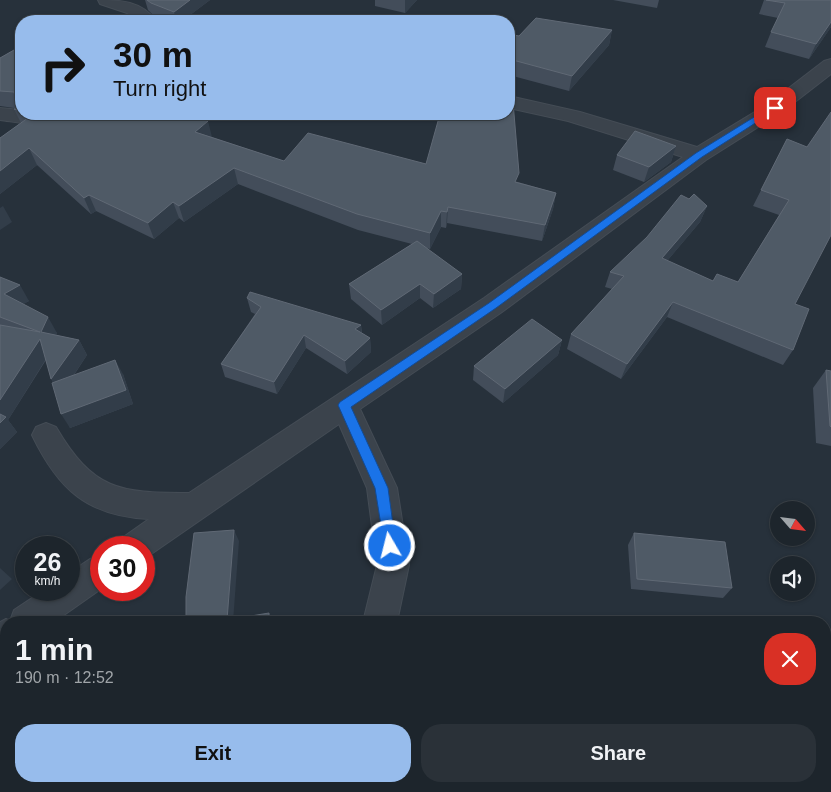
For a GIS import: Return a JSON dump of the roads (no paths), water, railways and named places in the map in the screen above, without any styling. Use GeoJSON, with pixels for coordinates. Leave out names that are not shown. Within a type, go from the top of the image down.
{"type":"FeatureCollection","features":[{"type":"Feature","properties":{"kind":"street"},"geometry":{"type":"LineString","coordinates":[[106,0],[133,9],[140,15]]}},
{"type":"Feature","properties":{"kind":"street"},"geometry":{"type":"LineString","coordinates":[[150,536],[493,305],[699,155],[775,108],[831,65]]}},
{"type":"Feature","properties":{"kind":"street"},"geometry":{"type":"LineString","coordinates":[[515,103],[573,116],[699,155]]}},
{"type":"Feature","properties":{"kind":"street"},"geometry":{"type":"LineString","coordinates":[[0,114],[15,115]]}},
{"type":"Feature","properties":{"kind":"street"},"geometry":{"type":"LineString","coordinates":[[344,405],[382,488],[393,565],[381,616]]}},
{"type":"Feature","properties":{"kind":"street"},"geometry":{"type":"LineString","coordinates":[[46,435],[57,458],[81,484],[108,499],[143,507],[191,507]]}},
{"type":"Feature","properties":{"kind":"street"},"geometry":{"type":"LineString","coordinates":[[35,616],[90,578]]}}]}
